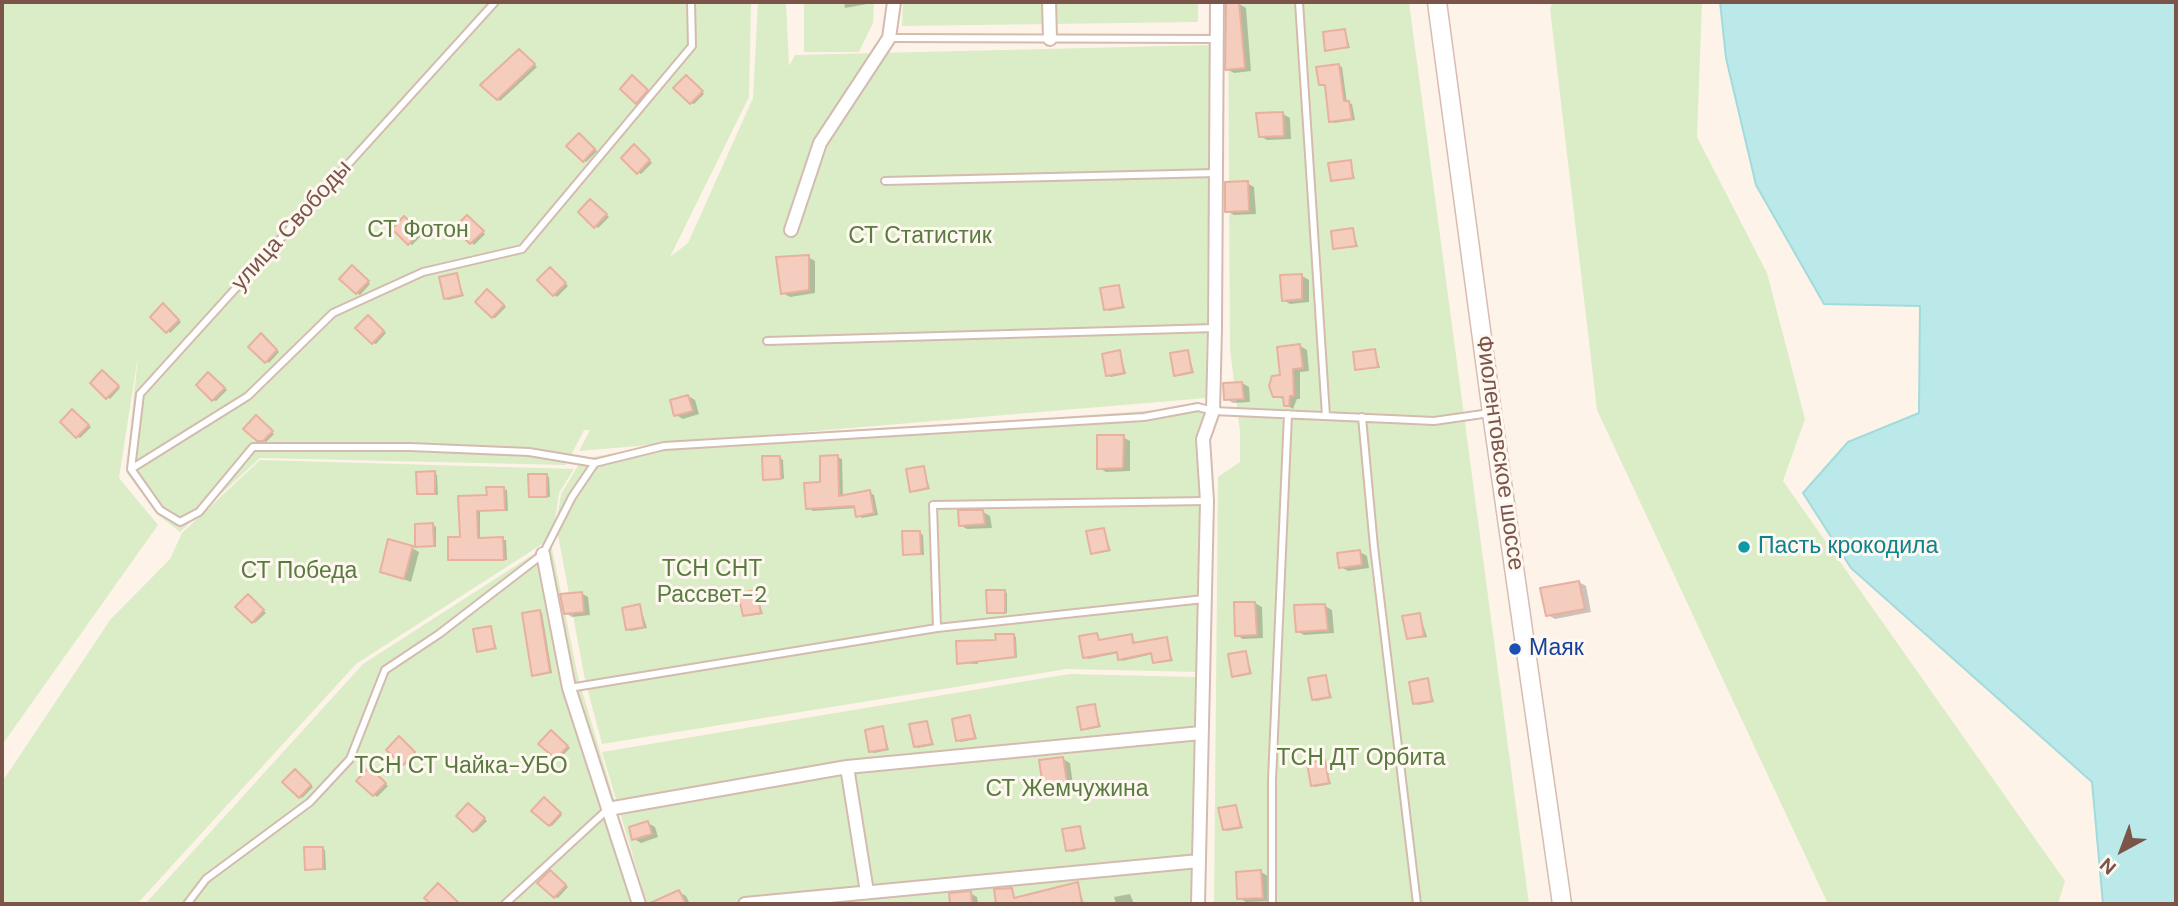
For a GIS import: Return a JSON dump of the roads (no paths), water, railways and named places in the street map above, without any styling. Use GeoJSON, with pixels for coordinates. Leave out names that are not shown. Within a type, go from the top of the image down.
{"type":"FeatureCollection","features":[{"type":"Feature","properties":{"kind":"main road","name":"Фиолентовское шоссе"},"geometry":{"type":"LineString","coordinates":[[1437,2],[1562,904]]}},
{"type":"Feature","properties":{"kind":"street"},"geometry":{"type":"LineString","coordinates":[[791,230],[820,142],[889,38],[894,2]]}},
{"type":"Feature","properties":{"kind":"street"},"geometry":{"type":"LineString","coordinates":[[1049,2],[1050,39]]}},
{"type":"Feature","properties":{"kind":"street"},"geometry":{"type":"LineString","coordinates":[[1198,904],[1207,501],[1203,439],[1213,411],[1215,328],[1217,2]]}},
{"type":"Feature","properties":{"kind":"street"},"geometry":{"type":"LineString","coordinates":[[543,554],[569,688],[639,904]]}},
{"type":"Feature","properties":{"kind":"street"},"geometry":{"type":"LineString","coordinates":[[608,809],[847,767],[1201,733]]}},
{"type":"Feature","properties":{"kind":"street"},"geometry":{"type":"LineString","coordinates":[[847,767],[867,892]]}},
{"type":"Feature","properties":{"kind":"street"},"geometry":{"type":"LineString","coordinates":[[745,904],[1199,861]]}},
{"type":"Feature","properties":{"kind":"lane","name":"улица Свободы"},"geometry":{"type":"LineString","coordinates":[[131,469],[140,394],[495,2]]}},
{"type":"Feature","properties":{"kind":"lane"},"geometry":{"type":"LineString","coordinates":[[691,2],[692,46],[522,249],[423,272],[332,313],[248,396],[131,469],[160,510],[180,522],[199,512],[253,447],[410,447],[530,452],[595,464],[664,446],[1144,417],[1198,407],[1213,411],[1434,421],[1492,413]]}},
{"type":"Feature","properties":{"kind":"lane"},"geometry":{"type":"LineString","coordinates":[[1299,2],[1326,416]]}},
{"type":"Feature","properties":{"kind":"lane"},"geometry":{"type":"LineString","coordinates":[[889,38],[1217,39]]}},
{"type":"Feature","properties":{"kind":"lane"},"geometry":{"type":"LineString","coordinates":[[885,181],[1216,173]]}},
{"type":"Feature","properties":{"kind":"lane"},"geometry":{"type":"LineString","coordinates":[[767,341],[1215,328]]}},
{"type":"Feature","properties":{"kind":"lane"},"geometry":{"type":"LineString","coordinates":[[1272,904],[1272,780],[1288,414]]}},
{"type":"Feature","properties":{"kind":"lane"},"geometry":{"type":"LineString","coordinates":[[1362,417],[1374,547],[1417,904]]}},
{"type":"Feature","properties":{"kind":"lane"},"geometry":{"type":"LineString","coordinates":[[187,904],[206,879],[310,802],[350,759],[385,670],[439,634],[543,554],[572,497],[595,464]]}},
{"type":"Feature","properties":{"kind":"lane"},"geometry":{"type":"LineString","coordinates":[[937,628],[933,505],[1207,501]]}},
{"type":"Feature","properties":{"kind":"lane"},"geometry":{"type":"LineString","coordinates":[[569,688],[937,628],[1204,599]]}},
{"type":"Feature","properties":{"kind":"lane"},"geometry":{"type":"LineString","coordinates":[[505,904],[608,809]]}},
{"type":"Feature","properties":{"kind":"water"},"geometry":{"type":"Polygon","coordinates":[[[1720,2],[2176,2],[2176,904],[2103,904],[2092,782],[1851,568],[1803,493],[1848,442],[1919,413],[1920,306],[1824,304],[1756,185],[1726,58],[1720,2]]]}},
{"type":"Feature","properties":{"kind":"place","name":"Пасть крокодила"},"geometry":{"type":"Point","coordinates":[1744,547]}},
{"type":"Feature","properties":{"kind":"place","name":"Маяк"},"geometry":{"type":"Point","coordinates":[1515,649]}},
{"type":"Feature","properties":{"kind":"park label","name":"СТ Фотон"},"geometry":{"type":"Point","coordinates":[418,231]}},
{"type":"Feature","properties":{"kind":"park label","name":"СТ Статистик"},"geometry":{"type":"Point","coordinates":[920,237]}},
{"type":"Feature","properties":{"kind":"park label","name":"СТ Победа"},"geometry":{"type":"Point","coordinates":[299,572]}},
{"type":"Feature","properties":{"kind":"park label","name":"ТСН СНТ Рассвет-2"},"geometry":{"type":"Point","coordinates":[712,583]}},
{"type":"Feature","properties":{"kind":"park label","name":"ТСН ДТ Орбита"},"geometry":{"type":"Point","coordinates":[1361,759]}},
{"type":"Feature","properties":{"kind":"park label","name":"ТСН СТ Чайка-УБО"},"geometry":{"type":"Point","coordinates":[461,767]}},
{"type":"Feature","properties":{"kind":"park label","name":"СТ Жемчужина"},"geometry":{"type":"Point","coordinates":[1067,790]}}]}
